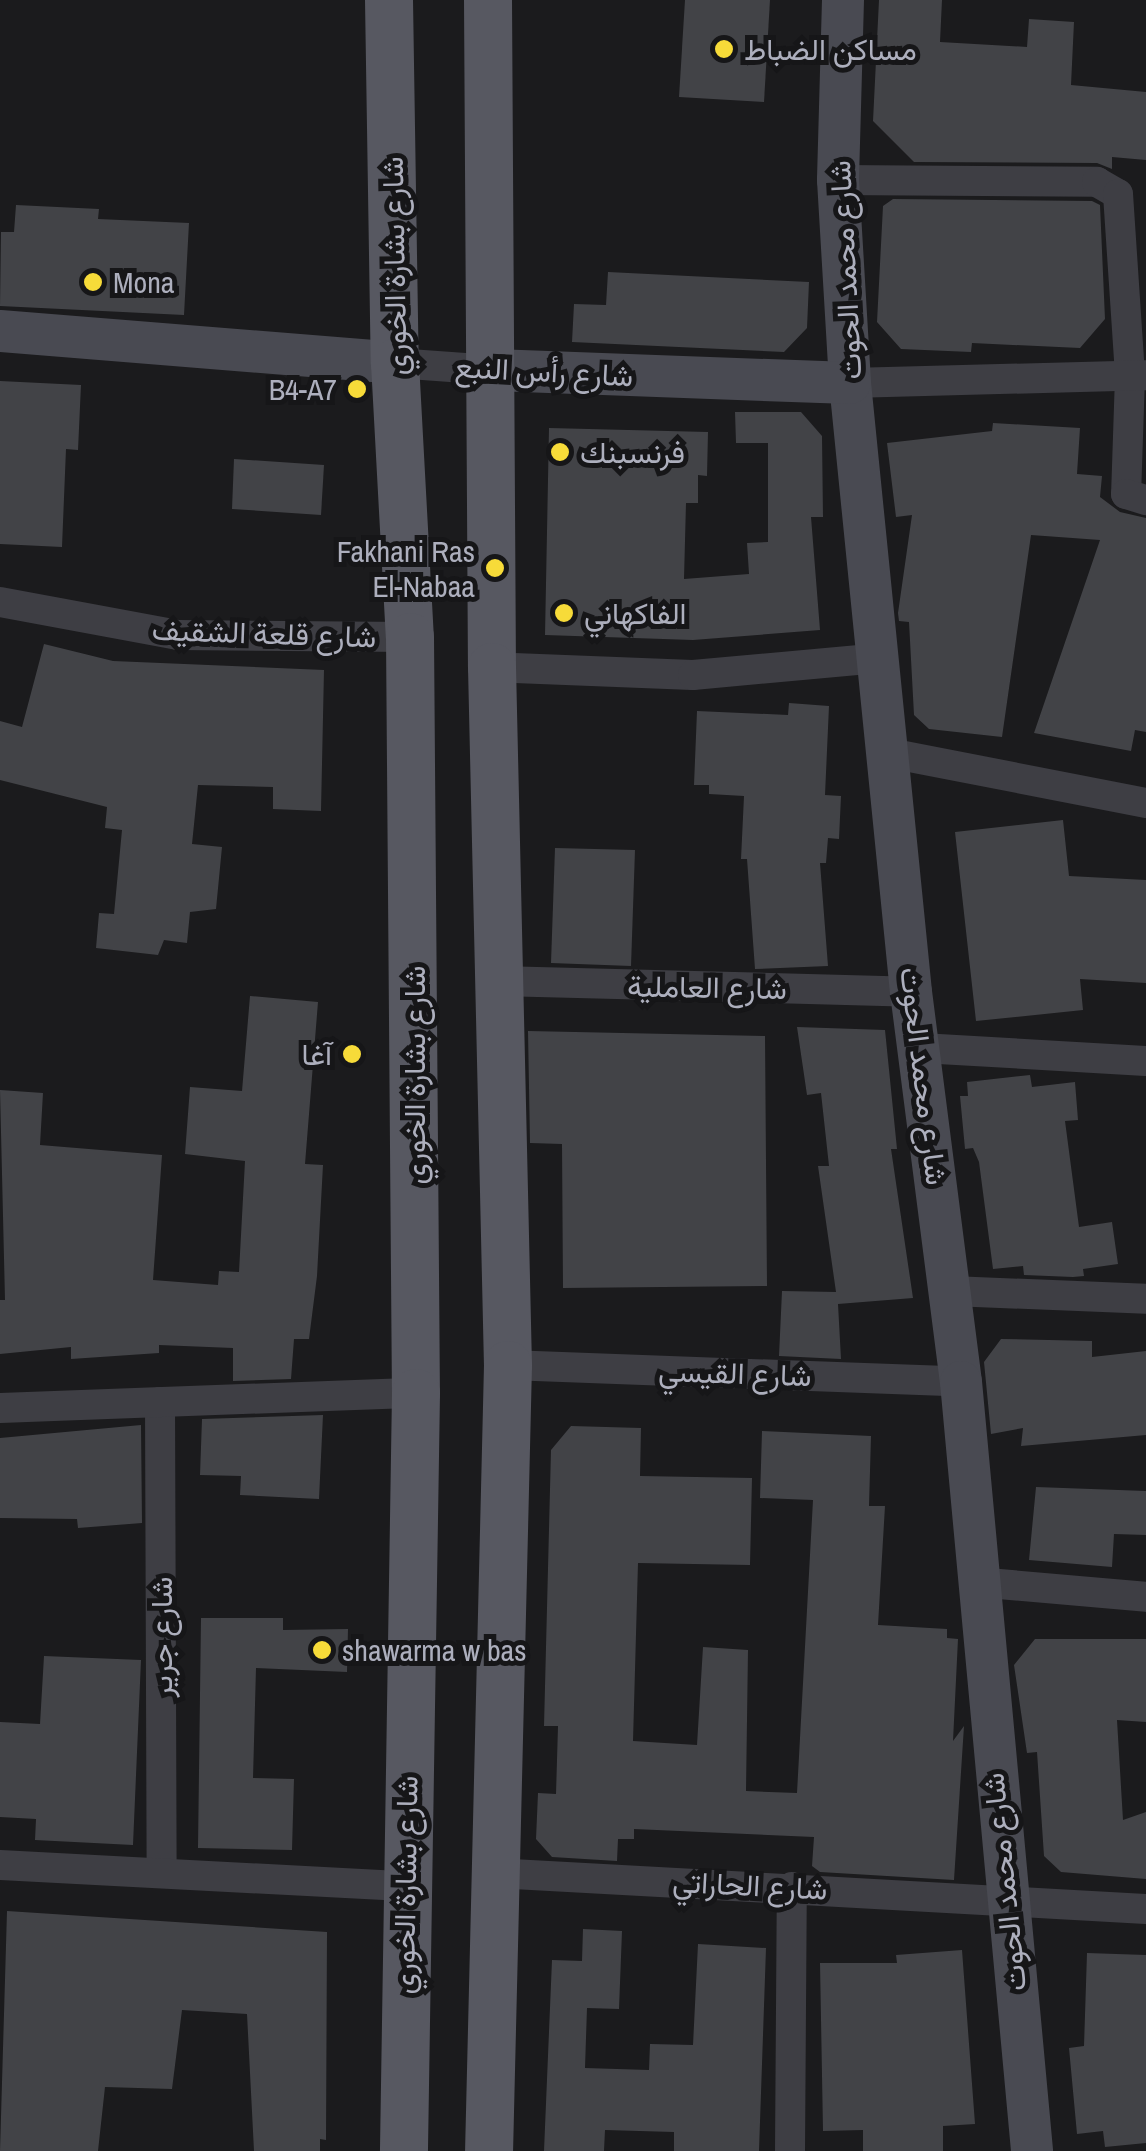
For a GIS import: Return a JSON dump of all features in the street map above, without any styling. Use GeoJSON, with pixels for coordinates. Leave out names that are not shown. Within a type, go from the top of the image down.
{"type":"FeatureCollection","features":[{"type":"Feature","properties":{"kind":"main road","name":"شارع بشارة الخوري"},"geometry":{"type":"LineString","coordinates":[[389,0],[395,364],[410,637],[416,1394],[401,2138]]}},
{"type":"Feature","properties":{"kind":"main road"},"geometry":{"type":"LineString","coordinates":[[488,0],[492,667],[503,982],[508,1365],[488,2151]]}},
{"type":"Feature","properties":{"kind":"street","name":"شارع محمد الحوت"},"geometry":{"type":"LineString","coordinates":[[843,0],[838,180],[850,383],[882,658],[912,992],[952,1291],[1004,1898],[1032,2151]]}},
{"type":"Feature","properties":{"kind":"street"},"geometry":{"type":"LineString","coordinates":[[838,180],[1111,186],[1122,208],[1138,376],[1126,494],[1146,500]]}},
{"type":"Feature","properties":{"kind":"street","name":"شارع رأس النبع"},"geometry":{"type":"LineString","coordinates":[[0,331],[493,370],[850,383]]}},
{"type":"Feature","properties":{"kind":"street"},"geometry":{"type":"LineString","coordinates":[[850,383],[1138,376]]}},
{"type":"Feature","properties":{"kind":"street","name":"شارع قلعة الشقيف"},"geometry":{"type":"LineString","coordinates":[[0,602],[178,635],[410,637]]}},
{"type":"Feature","properties":{"kind":"street"},"geometry":{"type":"LineString","coordinates":[[492,667],[693,675],[882,658]]}},
{"type":"Feature","properties":{"kind":"street"},"geometry":{"type":"LineString","coordinates":[[890,754],[1146,803]]}},
{"type":"Feature","properties":{"kind":"street","name":"شارع العاملية"},"geometry":{"type":"LineString","coordinates":[[503,982],[912,992]]}},
{"type":"Feature","properties":{"kind":"street"},"geometry":{"type":"LineString","coordinates":[[920,1048],[1146,1060]]}},
{"type":"Feature","properties":{"kind":"street"},"geometry":{"type":"LineString","coordinates":[[952,1291],[1146,1298]]}},
{"type":"Feature","properties":{"kind":"street","name":"شارع القيسي"},"geometry":{"type":"LineString","coordinates":[[508,1365],[961,1382]]}},
{"type":"Feature","properties":{"kind":"street"},"geometry":{"type":"LineString","coordinates":[[0,1408],[416,1394]]}},
{"type":"Feature","properties":{"kind":"street","name":"شارع جرير"},"geometry":{"type":"LineString","coordinates":[[160,1402],[162,1871]]}},
{"type":"Feature","properties":{"kind":"street"},"geometry":{"type":"LineString","coordinates":[[976,1582],[1146,1597]]}},
{"type":"Feature","properties":{"kind":"street"},"geometry":{"type":"LineString","coordinates":[[0,1865],[404,1886]]}},
{"type":"Feature","properties":{"kind":"street","name":"شارع الحاراتي"},"geometry":{"type":"LineString","coordinates":[[496,1872],[1146,1909]]}},
{"type":"Feature","properties":{"kind":"street"},"geometry":{"type":"LineString","coordinates":[[790,2151],[792,1887]]}},
{"type":"Feature","properties":{"kind":"building","name":"مساكن الضباط"},"geometry":{"type":"Polygon","coordinates":[[[685,0],[770,0],[764,102],[679,97],[685,0]]]}},
{"type":"Feature","properties":{"kind":"building"},"geometry":{"type":"Polygon","coordinates":[[[879,0],[942,0],[940,42],[1027,47],[1029,19],[1074,22],[1071,85],[1146,92],[1146,160],[1112,157],[1112,169],[1097,163],[914,162],[873,121],[879,0]]]}},
{"type":"Feature","properties":{"kind":"building"},"geometry":{"type":"Polygon","coordinates":[[[893,199],[1092,201],[1100,205],[1105,319],[1080,348],[972,343],[971,352],[901,349],[877,322],[883,206],[893,199]]]}},
{"type":"Feature","properties":{"kind":"building","name":"Mona"},"geometry":{"type":"Polygon","coordinates":[[[16,205],[99,209],[98,219],[189,223],[184,315],[0,306],[1,232],[14,232],[16,205]]]}},
{"type":"Feature","properties":{"kind":"building"},"geometry":{"type":"Polygon","coordinates":[[[608,272],[809,282],[807,328],[784,352],[572,342],[574,304],[606,305],[608,272]]]}},
{"type":"Feature","properties":{"kind":"building"},"geometry":{"type":"Polygon","coordinates":[[[0,381],[81,385],[78,450],[66,449],[62,547],[0,544],[0,381]]]}},
{"type":"Feature","properties":{"kind":"building"},"geometry":{"type":"Polygon","coordinates":[[[735,412],[801,412],[822,436],[823,517],[811,517],[820,630],[693,640],[545,635],[549,428],[708,432],[707,476],[698,475],[698,503],[686,503],[684,579],[749,574],[747,543],[768,542],[768,443],[736,443],[735,412]]]}},
{"type":"Feature","properties":{"kind":"building"},"geometry":{"type":"Polygon","coordinates":[[[993,423],[1080,428],[1077,474],[1102,476],[1100,497],[1120,512],[1146,518],[1146,732],[1135,730],[1131,751],[1034,733],[1100,540],[1031,535],[1002,737],[929,729],[914,715],[909,622],[899,621],[898,613],[912,515],[896,517],[887,443],[992,431],[993,423]]]}},
{"type":"Feature","properties":{"kind":"building"},"geometry":{"type":"Polygon","coordinates":[[[234,459],[324,465],[321,515],[232,509],[234,459]]]}},
{"type":"Feature","properties":{"kind":"building"},"geometry":{"type":"Polygon","coordinates":[[[44,644],[113,661],[324,670],[321,811],[273,809],[273,787],[198,785],[192,844],[222,847],[216,909],[190,912],[187,943],[164,940],[158,955],[96,948],[99,913],[114,914],[122,830],[105,828],[107,807],[0,780],[0,721],[22,727],[44,644]]]}},
{"type":"Feature","properties":{"kind":"building"},"geometry":{"type":"Polygon","coordinates":[[[789,703],[829,706],[825,795],[841,796],[839,839],[828,838],[826,863],[820,863],[828,966],[755,969],[747,859],[741,859],[744,796],[709,794],[709,785],[694,785],[697,711],[788,715],[789,703]]]}},
{"type":"Feature","properties":{"kind":"building"},"geometry":{"type":"Polygon","coordinates":[[[1063,820],[1069,876],[1146,880],[1146,983],[1080,979],[1083,1010],[976,1021],[955,832],[1063,820]]]}},
{"type":"Feature","properties":{"kind":"building"},"geometry":{"type":"Polygon","coordinates":[[[555,848],[635,850],[631,966],[551,963],[555,848]]]}},
{"type":"Feature","properties":{"kind":"building"},"geometry":{"type":"Polygon","coordinates":[[[250,996],[318,1002],[305,1164],[323,1165],[317,1276],[309,1339],[294,1339],[291,1379],[233,1381],[233,1348],[159,1345],[159,1353],[71,1359],[71,1347],[0,1354],[0,1300],[5,1300],[0,1090],[43,1093],[40,1145],[162,1155],[153,1280],[218,1285],[219,1271],[239,1272],[245,1161],[185,1154],[190,1087],[242,1091],[250,996]]]}},
{"type":"Feature","properties":{"kind":"building"},"geometry":{"type":"Polygon","coordinates":[[[797,1027],[885,1030],[897,1149],[891,1149],[913,1298],[838,1304],[841,1359],[779,1356],[782,1291],[836,1292],[818,1166],[829,1166],[821,1093],[807,1095],[797,1027]]]}},
{"type":"Feature","properties":{"kind":"building"},"geometry":{"type":"Polygon","coordinates":[[[528,1031],[765,1036],[767,1286],[563,1288],[562,1144],[530,1143],[528,1031]]]}},
{"type":"Feature","properties":{"kind":"building"},"geometry":{"type":"Polygon","coordinates":[[[1030,1075],[1032,1087],[1075,1082],[1078,1120],[1065,1121],[1079,1227],[1112,1222],[1118,1264],[1083,1269],[1084,1276],[1073,1277],[1024,1275],[1023,1266],[993,1269],[979,1162],[973,1148],[965,1149],[960,1096],[968,1096],[967,1082],[1030,1075]]]}},
{"type":"Feature","properties":{"kind":"building"},"geometry":{"type":"Polygon","coordinates":[[[1001,1339],[1092,1341],[1092,1357],[1146,1351],[1146,1435],[1021,1446],[1023,1428],[991,1434],[984,1362],[1001,1339]]]}},
{"type":"Feature","properties":{"kind":"building"},"geometry":{"type":"Polygon","coordinates":[[[323,1415],[319,1499],[240,1495],[241,1476],[200,1475],[202,1419],[323,1415]]]}},
{"type":"Feature","properties":{"kind":"building"},"geometry":{"type":"Polygon","coordinates":[[[141,1425],[142,1523],[78,1528],[77,1519],[0,1518],[0,1438],[141,1425]]]}},
{"type":"Feature","properties":{"kind":"building"},"geometry":{"type":"Polygon","coordinates":[[[571,1426],[641,1428],[640,1476],[752,1478],[750,1565],[638,1563],[633,1741],[697,1745],[703,1647],[748,1650],[746,1791],[797,1793],[813,1500],[760,1498],[762,1431],[871,1436],[869,1506],[885,1506],[878,1625],[947,1629],[947,1638],[958,1639],[953,1741],[964,1726],[954,1880],[820,1872],[812,1866],[814,1837],[634,1829],[634,1839],[618,1839],[617,1861],[552,1857],[536,1839],[538,1793],[556,1794],[558,1726],[544,1726],[551,1450],[571,1426]]]}},
{"type":"Feature","properties":{"kind":"building"},"geometry":{"type":"Polygon","coordinates":[[[1036,1487],[1146,1491],[1146,1535],[1114,1534],[1112,1567],[1029,1560],[1036,1487]]]}},
{"type":"Feature","properties":{"kind":"building"},"geometry":{"type":"Polygon","coordinates":[[[201,1618],[283,1618],[283,1630],[348,1629],[347,1672],[256,1668],[253,1778],[294,1779],[292,1850],[198,1848],[201,1618]]]}},
{"type":"Feature","properties":{"kind":"building"},"geometry":{"type":"Polygon","coordinates":[[[1035,1639],[1146,1639],[1146,1722],[1117,1720],[1123,1820],[1146,1812],[1146,1879],[1061,1872],[1044,1856],[1037,1752],[1027,1753],[1014,1665],[1035,1639]]]}},
{"type":"Feature","properties":{"kind":"building"},"geometry":{"type":"Polygon","coordinates":[[[44,1656],[141,1660],[133,1845],[35,1840],[36,1819],[0,1817],[0,1722],[40,1724],[44,1656]]]}},
{"type":"Feature","properties":{"kind":"building"},"geometry":{"type":"Polygon","coordinates":[[[7,1911],[327,1932],[326,2140],[320,2139],[320,2151],[254,2151],[247,2014],[182,2010],[172,2089],[105,2087],[98,2151],[0,2151],[7,1911]]]}},
{"type":"Feature","properties":{"kind":"building"},"geometry":{"type":"Polygon","coordinates":[[[583,1929],[622,1931],[619,2009],[587,2008],[585,2068],[649,2070],[650,2044],[693,2045],[698,1944],[766,1948],[759,2151],[674,2151],[674,2132],[605,2130],[604,2151],[544,2151],[552,1960],[582,1961],[583,1929]]]}},
{"type":"Feature","properties":{"kind":"building"},"geometry":{"type":"Polygon","coordinates":[[[962,1950],[975,2124],[943,2126],[943,2151],[863,2151],[863,2130],[823,2131],[820,1963],[897,1963],[896,1955],[962,1950]]]}},
{"type":"Feature","properties":{"kind":"building"},"geometry":{"type":"Polygon","coordinates":[[[1087,1953],[1146,1955],[1146,2143],[1105,2147],[1103,2131],[1077,2134],[1069,2048],[1084,2046],[1087,1953]]]}},
{"type":"Feature","properties":{"kind":"place","name":"مساكن الضباط"},"geometry":{"type":"Point","coordinates":[724,49]}},
{"type":"Feature","properties":{"kind":"place","name":"Mona"},"geometry":{"type":"Point","coordinates":[93,282]}},
{"type":"Feature","properties":{"kind":"place","name":"B4-A7"},"geometry":{"type":"Point","coordinates":[357,389]}},
{"type":"Feature","properties":{"kind":"place","name":"فرنسبنك"},"geometry":{"type":"Point","coordinates":[560,452]}},
{"type":"Feature","properties":{"kind":"place","name":"Fakhani Ras El-Nabaa"},"geometry":{"type":"Point","coordinates":[495,568]}},
{"type":"Feature","properties":{"kind":"place","name":"الفاكهاني"},"geometry":{"type":"Point","coordinates":[564,613]}},
{"type":"Feature","properties":{"kind":"place","name":"آغا"},"geometry":{"type":"Point","coordinates":[352,1054]}},
{"type":"Feature","properties":{"kind":"place","name":"shawarma w bas"},"geometry":{"type":"Point","coordinates":[322,1650]}}]}
